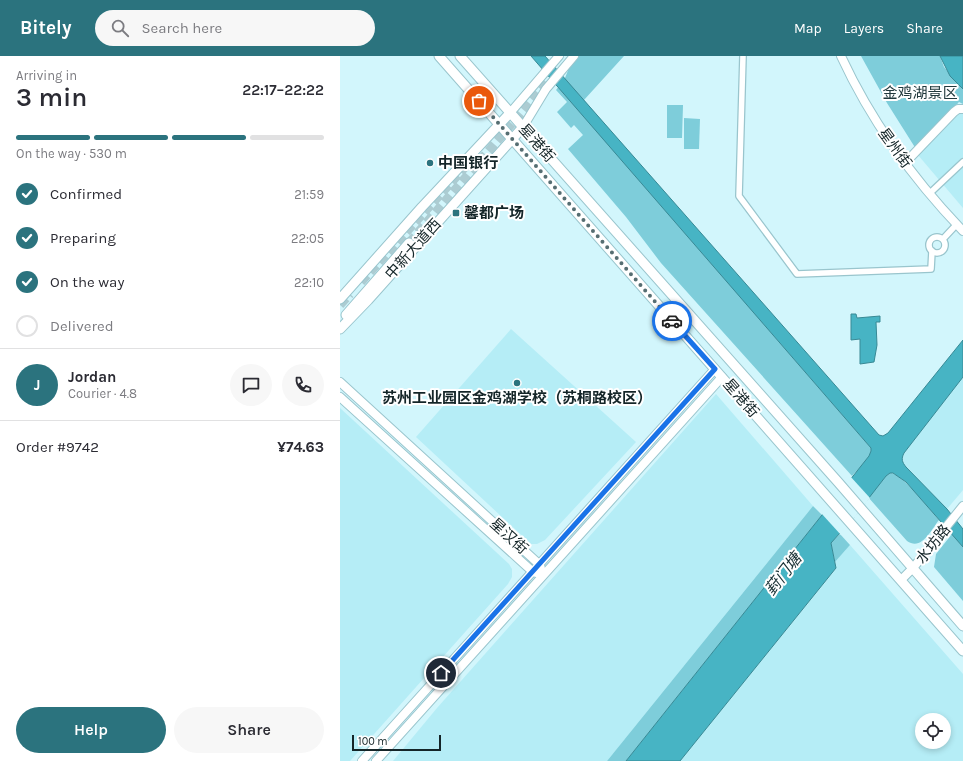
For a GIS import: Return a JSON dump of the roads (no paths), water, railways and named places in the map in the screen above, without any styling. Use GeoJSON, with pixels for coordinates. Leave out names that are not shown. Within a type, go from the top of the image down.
{"type":"FeatureCollection","features":[{"type":"Feature","properties":{"kind":"main road","name":"星港街"},"geometry":{"type":"LineString","coordinates":[[439,56],[963,651]]}},
{"type":"Feature","properties":{"kind":"main road","name":"星港街"},"geometry":{"type":"LineString","coordinates":[[460,56],[838,482],[963,626]]}},
{"type":"Feature","properties":{"kind":"main road","name":"中新大道西"},"geometry":{"type":"LineString","coordinates":[[340,329],[368,300],[523,127],[546,89],[574,56]]}},
{"type":"Feature","properties":{"kind":"main road","name":"星州街"},"geometry":{"type":"LineString","coordinates":[[841,56],[862,97],[905,163],[963,231]]}},
{"type":"Feature","properties":{"kind":"main road","name":"中新大道西"},"geometry":{"type":"LineString","coordinates":[[340,299],[510,113],[537,80],[557,59]]}},
{"type":"Feature","properties":{"kind":"main road"},"geometry":{"type":"LineString","coordinates":[[905,163],[954,112],[958,109],[963,109]]}},
{"type":"Feature","properties":{"kind":"main road"},"geometry":{"type":"LineString","coordinates":[[340,323],[408,242]]}},
{"type":"Feature","properties":{"kind":"main road"},"geometry":{"type":"LineString","coordinates":[[362,761],[715,369]]}},
{"type":"Feature","properties":{"kind":"main road"},"geometry":{"type":"LineString","coordinates":[[376,761],[722,377]]}},
{"type":"Feature","properties":{"kind":"main road","name":"星汉街"},"geometry":{"type":"LineString","coordinates":[[340,382],[540,565],[543,575]]}},
{"type":"Feature","properties":{"kind":"main road"},"geometry":{"type":"LineString","coordinates":[[703,382],[711,389]]}},
{"type":"Feature","properties":{"kind":"main road","name":"星汉街"},"geometry":{"type":"LineString","coordinates":[[340,397],[533,572],[543,575]]}},
{"type":"Feature","properties":{"kind":"main road"},"geometry":{"type":"LineString","coordinates":[[437,486],[445,478]]}},
{"type":"Feature","properties":{"kind":"main road"},"geometry":{"type":"LineString","coordinates":[[605,492],[612,499]]}},
{"type":"Feature","properties":{"kind":"main road","name":"水坊路"},"geometry":{"type":"LineString","coordinates":[[900,580],[913,568],[963,506]]}},
{"type":"Feature","properties":{"kind":"main road"},"geometry":{"type":"LineString","coordinates":[[460,652],[468,659]]}},
{"type":"Feature","properties":{"kind":"street"},"geometry":{"type":"LineString","coordinates":[[743,56],[740,196],[797,274],[931,269],[932,251],[929,247],[931,240],[935,237],[943,239]]}},
{"type":"Feature","properties":{"kind":"street"},"geometry":{"type":"LineString","coordinates":[[930,193],[963,162]]}},
{"type":"Feature","properties":{"kind":"street"},"geometry":{"type":"LineString","coordinates":[[943,239],[957,224]]}},
{"type":"Feature","properties":{"kind":"street"},"geometry":{"type":"LineString","coordinates":[[932,251],[937,253],[942,251],[945,244],[943,239]]}},
{"type":"Feature","properties":{"kind":"water","name":"葑门塘"},"geometry":{"type":"Polygon","coordinates":[[[531,56],[545,56],[879,435],[883,436],[888,433],[963,340],[963,377],[904,453],[902,459],[906,467],[947,509],[963,529],[963,547],[906,482],[893,473],[886,476],[851,521],[831,543],[836,568],[680,761],[626,761],[869,456],[871,448],[531,56]]]}},
{"type":"Feature","properties":{"kind":"water"},"geometry":{"type":"Polygon","coordinates":[[[940,56],[963,56],[963,89],[950,76],[940,56]]]}},
{"type":"Feature","properties":{"kind":"water"},"geometry":{"type":"Polygon","coordinates":[[[851,314],[856,314],[857,318],[880,316],[880,322],[876,322],[877,345],[874,362],[860,364],[860,339],[851,340],[851,314]]]}},
{"type":"Feature","properties":{"kind":"tunnel"},"geometry":{"type":"LineString","coordinates":[[409,243],[548,82]]}},
{"type":"Feature","properties":{"kind":"tunnel"},"geometry":{"type":"LineString","coordinates":[[361,282],[467,165]]}},
{"type":"Feature","properties":{"kind":"tunnel"},"geometry":{"type":"LineString","coordinates":[[340,305],[350,294]]}},
{"type":"Feature","properties":{"kind":"place","name":"中国银行"},"geometry":{"type":"Point","coordinates":[430,163]}},
{"type":"Feature","properties":{"kind":"place","name":"馨都广场"},"geometry":{"type":"Point","coordinates":[456,213]}},
{"type":"Feature","properties":{"kind":"place","name":"苏州工业园区金鸡湖学校（苏桐路校区）"},"geometry":{"type":"Point","coordinates":[517,383]}},
{"type":"Feature","properties":{"kind":"park label","name":"金鸡湖景区"},"geometry":{"type":"Point","coordinates":[920,93]}}]}
